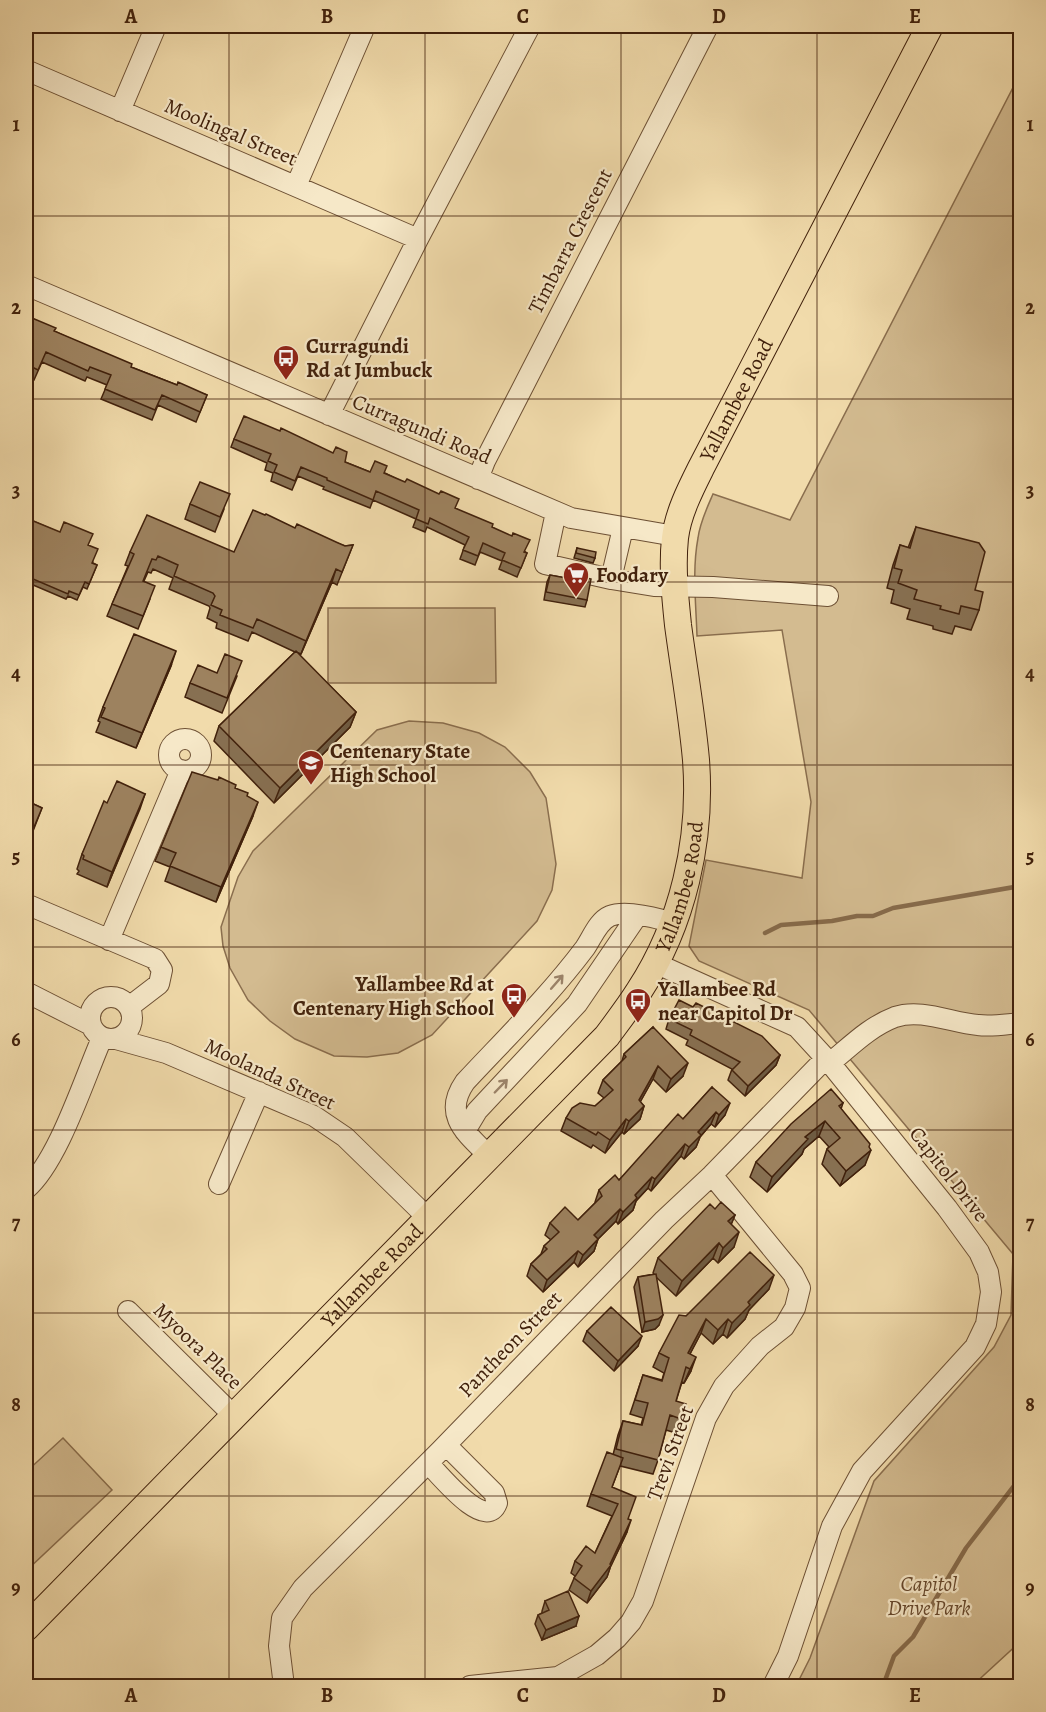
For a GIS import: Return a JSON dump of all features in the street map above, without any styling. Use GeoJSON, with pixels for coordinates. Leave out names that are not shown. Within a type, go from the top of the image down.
{"type":"FeatureCollection","features":[{"type":"Feature","properties":{"kind":"main road","name":"Yallambee Road"},"geometry":{"type":"LineString","coordinates":[[26,1628],[607,1036],[640,991],[656,963],[674,924],[686,881],[692,850],[696,803],[696,761],[674,586],[675,536],[692,487],[930,26]]}},
{"type":"Feature","properties":{"kind":"street"},"geometry":{"type":"LineString","coordinates":[[120,111],[156,26]]}},
{"type":"Feature","properties":{"kind":"street"},"geometry":{"type":"LineString","coordinates":[[296,186],[365,26]]}},
{"type":"Feature","properties":{"kind":"street"},"geometry":{"type":"LineString","coordinates":[[329,415],[530,26]]}},
{"type":"Feature","properties":{"kind":"street","name":"Timbarra Crescent"},"geometry":{"type":"LineString","coordinates":[[478,479],[557,319],[708,26]]}},
{"type":"Feature","properties":{"kind":"street","name":"Moolingal Street"},"geometry":{"type":"LineString","coordinates":[[26,70],[418,240]]}},
{"type":"Feature","properties":{"kind":"street","name":"Curragundi Road"},"geometry":{"type":"LineString","coordinates":[[26,285],[571,518],[675,536]]}},
{"type":"Feature","properties":{"kind":"street"},"geometry":{"type":"LineString","coordinates":[[556,512],[545,564],[654,586],[713,587],[828,596]]}},
{"type":"Feature","properties":{"kind":"street"},"geometry":{"type":"LineString","coordinates":[[611,579],[623,528]]}},
{"type":"Feature","properties":{"kind":"street"},"geometry":{"type":"LineString","coordinates":[[109,940],[181,770]]}},
{"type":"Feature","properties":{"kind":"street"},"geometry":{"type":"LineString","coordinates":[[26,904],[155,959],[162,970],[159,984],[131,1011]]}},
{"type":"Feature","properties":{"kind":"street"},"geometry":{"type":"LineString","coordinates":[[489,1156],[465,1131],[454,1107],[459,1090],[465,1082],[541,1001],[603,922],[611,916],[637,916],[656,917],[674,924]]}},
{"type":"Feature","properties":{"kind":"street"},"geometry":{"type":"LineString","coordinates":[[465,1131],[477,1111],[577,1004],[637,916]]}},
{"type":"Feature","properties":{"kind":"street","name":"Capitol Drive"},"geometry":{"type":"LineString","coordinates":[[656,963],[797,1027],[828,1060],[947,1208],[979,1252],[988,1272],[991,1292],[990,1306],[986,1324],[975,1347],[862,1471],[832,1526],[788,1656],[774,1686]]}},
{"type":"Feature","properties":{"kind":"street","name":"Moolanda Street"},"geometry":{"type":"LineString","coordinates":[[26,992],[51,1003],[103,1034],[166,1053],[314,1116],[345,1137],[428,1218]]}},
{"type":"Feature","properties":{"kind":"street"},"geometry":{"type":"LineString","coordinates":[[106,997],[125,1002],[131,1011],[130,1029],[121,1037],[103,1034],[91,1011],[95,1004],[106,997]]}},
{"type":"Feature","properties":{"kind":"street","name":"Moolanda Street"},"geometry":{"type":"LineString","coordinates":[[51,1003],[95,1004]]}},
{"type":"Feature","properties":{"kind":"street","name":"Moolanda Street"},"geometry":{"type":"LineString","coordinates":[[131,1011],[146,1033],[166,1053]]}},
{"type":"Feature","properties":{"kind":"street","name":"Pantheon Street"},"geometry":{"type":"LineString","coordinates":[[284,1686],[279,1646],[282,1618],[303,1588],[446,1445],[664,1220],[828,1060],[861,1036],[897,1016],[936,1017],[979,1026],[1020,1023]]}},
{"type":"Feature","properties":{"kind":"street"},"geometry":{"type":"LineString","coordinates":[[26,1189],[49,1161],[103,1034]]}},
{"type":"Feature","properties":{"kind":"street"},"geometry":{"type":"LineString","coordinates":[[219,1184],[259,1092]]}},
{"type":"Feature","properties":{"kind":"street","name":"Trevi Street"},"geometry":{"type":"LineString","coordinates":[[470,1686],[558,1677],[597,1655],[631,1622],[643,1601],[706,1418],[724,1386],[760,1346],[784,1327],[795,1308],[800,1288],[793,1274],[712,1175]]}},
{"type":"Feature","properties":{"kind":"street","name":"Myoora Place"},"geometry":{"type":"LineString","coordinates":[[128,1311],[234,1416]]}},
{"type":"Feature","properties":{"kind":"street"},"geometry":{"type":"LineString","coordinates":[[428,1463],[473,1508],[486,1513],[493,1510],[496,1503],[494,1493],[446,1445]]}},
{"type":"Feature","properties":{"kind":"green space","name":"Capitol Drive Park"},"geometry":{"type":"Polygon","coordinates":[[[1020,74],[1020,1642],[972,1686],[796,1686],[810,1658],[874,1481],[994,1347],[1011,1315],[1013,1254],[809,1010],[699,961],[689,946],[706,860],[802,878],[811,802],[782,630],[697,636],[696,550],[700,526],[713,494],[790,520],[1020,74]]]}},
{"type":"Feature","properties":{"kind":"green space"},"geometry":{"type":"Polygon","coordinates":[[[328,608],[495,608],[496,683],[328,683],[328,608]]]}},
{"type":"Feature","properties":{"kind":"green space"},"geometry":{"type":"Polygon","coordinates":[[[409,721],[443,723],[479,733],[505,747],[530,772],[546,798],[556,864],[552,890],[537,921],[432,1035],[398,1053],[367,1057],[334,1056],[295,1039],[270,1021],[248,1000],[230,968],[223,946],[221,927],[238,877],[253,851],[377,730],[409,721]]]}},
{"type":"Feature","properties":{"kind":"green space"},"geometry":{"type":"Polygon","coordinates":[[[63,1438],[112,1490],[26,1571],[26,1472],[63,1438]]]}},
{"type":"Feature","properties":{"kind":"building"},"geometry":{"type":"Polygon","coordinates":[[[32,318],[56,328],[54,331],[132,364],[131,367],[177,385],[178,382],[207,395],[200,412],[162,395],[155,410],[105,389],[111,375],[90,367],[88,371],[46,352],[38,370],[26,364],[28,342],[26,341],[26,319],[30,321],[32,318]]]}},
{"type":"Feature","properties":{"kind":"building"},"geometry":{"type":"Polygon","coordinates":[[[244,416],[280,431],[281,428],[333,453],[336,447],[347,452],[345,462],[370,472],[375,461],[387,466],[384,473],[405,482],[407,479],[439,494],[441,491],[459,499],[455,508],[493,524],[492,527],[512,536],[513,533],[530,540],[524,552],[527,553],[521,568],[502,560],[505,553],[483,543],[478,556],[463,550],[469,537],[430,518],[428,524],[416,519],[419,510],[376,491],[373,500],[301,467],[295,481],[274,472],[277,465],[268,461],[271,454],[234,439],[244,416]]]}},
{"type":"Feature","properties":{"kind":"building"},"geometry":{"type":"Polygon","coordinates":[[[200,482],[230,494],[220,517],[190,504],[200,482]]]}},
{"type":"Feature","properties":{"kind":"building"},"geometry":{"type":"Polygon","coordinates":[[[253,510],[295,528],[297,524],[345,546],[353,545],[342,572],[336,569],[306,641],[257,619],[253,628],[220,615],[222,610],[211,605],[215,596],[213,593],[174,576],[178,565],[158,556],[156,560],[152,559],[143,581],[155,586],[143,616],[112,604],[134,554],[130,552],[147,515],[234,552],[253,510]]]}},
{"type":"Feature","properties":{"kind":"building"},"geometry":{"type":"Polygon","coordinates":[[[26,518],[60,532],[64,522],[93,534],[88,545],[98,549],[92,563],[97,565],[89,584],[85,582],[79,595],[69,591],[68,594],[26,576],[26,518]]]}},
{"type":"Feature","properties":{"kind":"building"},"geometry":{"type":"Polygon","coordinates":[[[916,527],[979,543],[985,552],[975,590],[983,592],[979,610],[961,606],[959,614],[940,609],[941,606],[914,599],[917,590],[898,583],[902,570],[894,568],[900,545],[910,548],[916,527]]]}},
{"type":"Feature","properties":{"kind":"building"},"geometry":{"type":"Polygon","coordinates":[[[577,548],[596,552],[595,558],[576,553],[577,548]]]}},
{"type":"Feature","properties":{"kind":"building"},"geometry":{"type":"Polygon","coordinates":[[[572,574],[591,579],[587,600],[546,592],[550,575],[572,579],[572,574]]]}},
{"type":"Feature","properties":{"kind":"building"},"geometry":{"type":"Polygon","coordinates":[[[134,634],[176,651],[142,733],[101,717],[105,708],[103,707],[134,634]]]}},
{"type":"Feature","properties":{"kind":"building"},"geometry":{"type":"Polygon","coordinates":[[[296,651],[356,712],[280,788],[219,726],[296,651]]]}},
{"type":"Feature","properties":{"kind":"building"},"geometry":{"type":"Polygon","coordinates":[[[225,654],[242,661],[227,698],[190,683],[198,665],[217,673],[225,654]]]}},
{"type":"Feature","properties":{"kind":"building"},"geometry":{"type":"Polygon","coordinates":[[[192,772],[218,780],[219,777],[236,785],[235,788],[248,793],[247,796],[258,802],[221,887],[170,866],[176,853],[161,847],[192,772]]]}},
{"type":"Feature","properties":{"kind":"building"},"geometry":{"type":"Polygon","coordinates":[[[117,781],[145,794],[112,872],[83,859],[82,854],[104,801],[107,803],[117,781]]]}},
{"type":"Feature","properties":{"kind":"building"},"geometry":{"type":"Polygon","coordinates":[[[26,795],[31,798],[29,802],[42,808],[29,839],[26,837],[26,795]]]}},
{"type":"Feature","properties":{"kind":"building"},"geometry":{"type":"Polygon","coordinates":[[[679,1000],[693,1007],[696,1003],[762,1036],[780,1055],[748,1086],[732,1070],[740,1062],[690,1035],[692,1030],[669,1019],[679,1000]]]}},
{"type":"Feature","properties":{"kind":"building"},"geometry":{"type":"Polygon","coordinates":[[[653,1027],[688,1063],[671,1079],[658,1066],[639,1100],[644,1106],[629,1121],[626,1119],[610,1140],[566,1118],[572,1108],[580,1103],[595,1106],[613,1090],[603,1080],[626,1057],[624,1054],[653,1027]]]}},
{"type":"Feature","properties":{"kind":"building"},"geometry":{"type":"Polygon","coordinates":[[[712,1087],[730,1103],[719,1115],[716,1112],[698,1132],[701,1135],[689,1147],[685,1144],[655,1179],[652,1177],[635,1195],[637,1198],[623,1212],[620,1209],[594,1235],[598,1239],[583,1255],[578,1251],[547,1280],[531,1264],[547,1249],[544,1246],[559,1232],[550,1223],[565,1207],[578,1220],[602,1196],[599,1190],[615,1175],[619,1180],[678,1114],[683,1119],[712,1087]]]}},
{"type":"Feature","properties":{"kind":"building"},"geometry":{"type":"Polygon","coordinates":[[[831,1089],[843,1103],[839,1106],[870,1144],[871,1150],[846,1171],[827,1149],[840,1138],[825,1121],[805,1137],[808,1139],[772,1177],[756,1162],[791,1124],[831,1089]]]}},
{"type":"Feature","properties":{"kind":"building"},"geometry":{"type":"Polygon","coordinates":[[[721,1202],[735,1215],[728,1221],[739,1232],[723,1248],[719,1243],[682,1281],[658,1258],[710,1204],[715,1209],[721,1202]]]}},
{"type":"Feature","properties":{"kind":"building"},"geometry":{"type":"Polygon","coordinates":[[[750,1252],[774,1275],[732,1323],[728,1319],[718,1330],[706,1319],[688,1353],[696,1357],[690,1369],[686,1367],[676,1401],[686,1404],[681,1419],[670,1415],[658,1460],[616,1449],[623,1421],[642,1425],[648,1403],[635,1400],[643,1375],[662,1381],[669,1358],[659,1353],[679,1315],[686,1316],[750,1252]]]}},
{"type":"Feature","properties":{"kind":"building"},"geometry":{"type":"Polygon","coordinates":[[[656,1274],[663,1315],[658,1319],[645,1322],[638,1277],[656,1274]]]}},
{"type":"Feature","properties":{"kind":"building"},"geometry":{"type":"Polygon","coordinates":[[[611,1307],[642,1336],[618,1361],[587,1331],[611,1307]]]}},
{"type":"Feature","properties":{"kind":"building"},"geometry":{"type":"Polygon","coordinates":[[[607,1452],[623,1458],[612,1487],[636,1497],[628,1519],[631,1520],[611,1565],[591,1591],[574,1578],[582,1566],[575,1561],[586,1546],[595,1553],[618,1504],[591,1494],[607,1452]]]}},
{"type":"Feature","properties":{"kind":"building"},"geometry":{"type":"Polygon","coordinates":[[[568,1591],[579,1616],[546,1630],[538,1615],[549,1610],[545,1601],[568,1591]]]}},
{"type":"Feature","properties":{"kind":"waterway"},"geometry":{"type":"LineString","coordinates":[[765,933],[781,925],[873,916],[893,908],[1020,886]]}},
{"type":"Feature","properties":{"kind":"waterway"},"geometry":{"type":"LineString","coordinates":[[883,1686],[894,1656],[913,1637],[966,1548],[1020,1478]]}},
{"type":"Feature","properties":{"kind":"place","name":"Curragundi Rd at Jumbuck"},"geometry":{"type":"Point","coordinates":[286,381]}},
{"type":"Feature","properties":{"kind":"place","name":"Foodary"},"geometry":{"type":"Point","coordinates":[576,598]}},
{"type":"Feature","properties":{"kind":"place","name":"Centenary State High School"},"geometry":{"type":"Point","coordinates":[311,786]}},
{"type":"Feature","properties":{"kind":"place","name":"Yallambee Rd at Centenary High School"},"geometry":{"type":"Point","coordinates":[514,1019]}},
{"type":"Feature","properties":{"kind":"place","name":"Yallambee Rd near Capitol Dr"},"geometry":{"type":"Point","coordinates":[638,1024]}}]}
